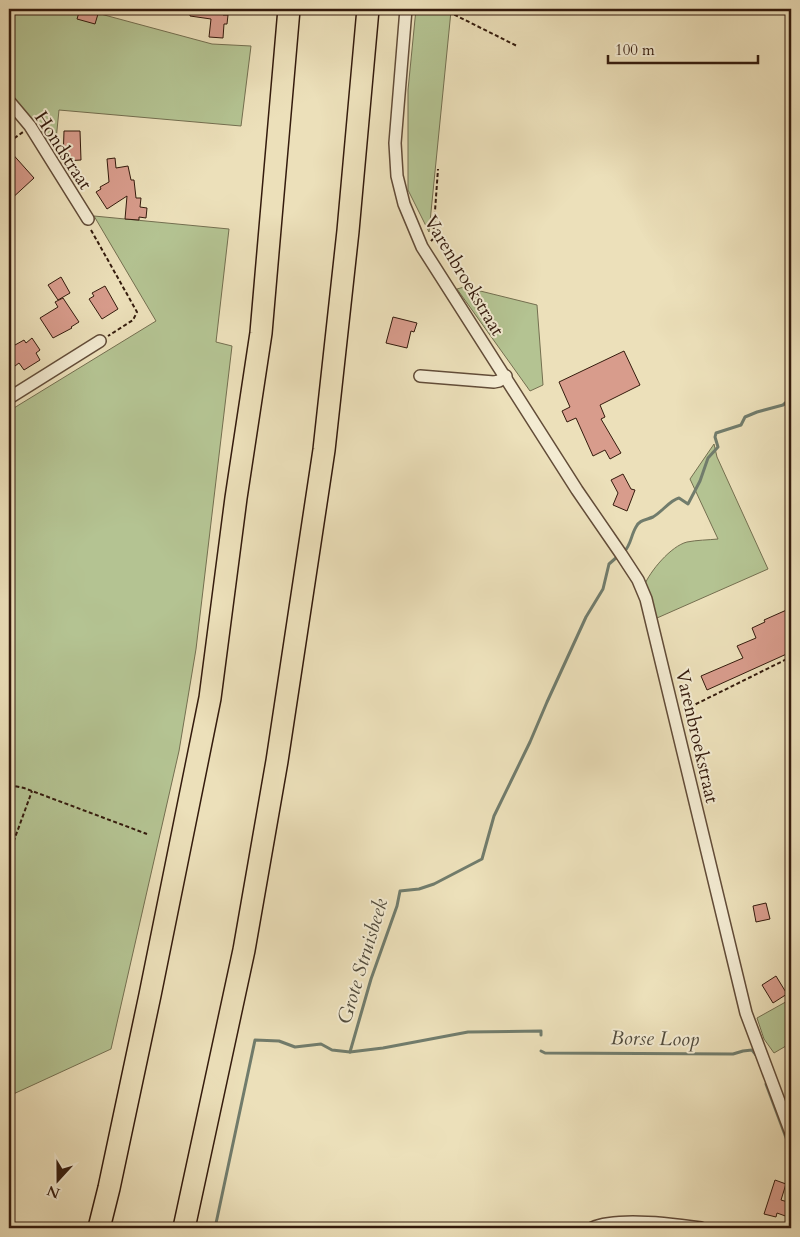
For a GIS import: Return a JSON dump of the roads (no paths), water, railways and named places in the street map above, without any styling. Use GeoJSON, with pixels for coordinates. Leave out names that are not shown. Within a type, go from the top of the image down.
{"type":"FeatureCollection","features":[{"type":"Feature","properties":{"kind":"highway"},"geometry":{"type":"LineString","coordinates":[[99,1228],[110,1188],[210,698],[236,498],[261,333],[289,9]]}},
{"type":"Feature","properties":{"kind":"highway"},"geometry":{"type":"LineString","coordinates":[[184,1228],[244,950],[280,742],[324,450],[348,231],[368,9]]}},
{"type":"Feature","properties":{"kind":"street","name":"Varenbroekstraat"},"geometry":{"type":"LineString","coordinates":[[406,9],[395,143],[397,176],[404,204],[422,246],[577,490],[622,554],[638,580],[646,599],[653,621],[746,1013],[791,1132]]}},
{"type":"Feature","properties":{"kind":"street","name":"Hondstraat"},"geometry":{"type":"LineString","coordinates":[[9,101],[30,126],[88,219]]}},
{"type":"Feature","properties":{"kind":"street"},"geometry":{"type":"LineString","coordinates":[[9,398],[100,341]]}},
{"type":"Feature","properties":{"kind":"street"},"geometry":{"type":"LineString","coordinates":[[420,376],[494,382],[506,376]]}},
{"type":"Feature","properties":{"kind":"street"},"geometry":{"type":"LineString","coordinates":[[592,1228],[623,1223],[669,1224],[700,1228]]}},
{"type":"Feature","properties":{"kind":"waterway","name":"Grote Struisbeek"},"geometry":{"type":"LineString","coordinates":[[624,552],[639,523],[653,517],[676,499],[679,498],[688,504],[700,481],[708,458],[718,447],[715,437],[716,433],[741,425],[745,417],[783,405],[791,398]]}},
{"type":"Feature","properties":{"kind":"waterway","name":"Grote Struisbeek"},"geometry":{"type":"LineString","coordinates":[[215,1228],[255,1040],[279,1041],[295,1047],[321,1044],[332,1050],[350,1052],[371,979],[397,906],[400,891],[419,889],[434,884],[482,859],[494,816],[530,742],[586,617],[603,589],[609,564],[617,557]]}},
{"type":"Feature","properties":{"kind":"waterway","name":"Borse Loop"},"geometry":{"type":"LineString","coordinates":[[350,1052],[383,1048],[468,1032],[541,1031],[541,1035]]}},
{"type":"Feature","properties":{"kind":"waterway","name":"Borse Loop"},"geometry":{"type":"LineString","coordinates":[[541,1051],[545,1053],[733,1054],[752,1050],[756,1055]]}},
{"type":"Feature","properties":{"kind":"waterway","name":"Borse Loop"},"geometry":{"type":"LineString","coordinates":[[766,1084],[791,1151]]}}]}
